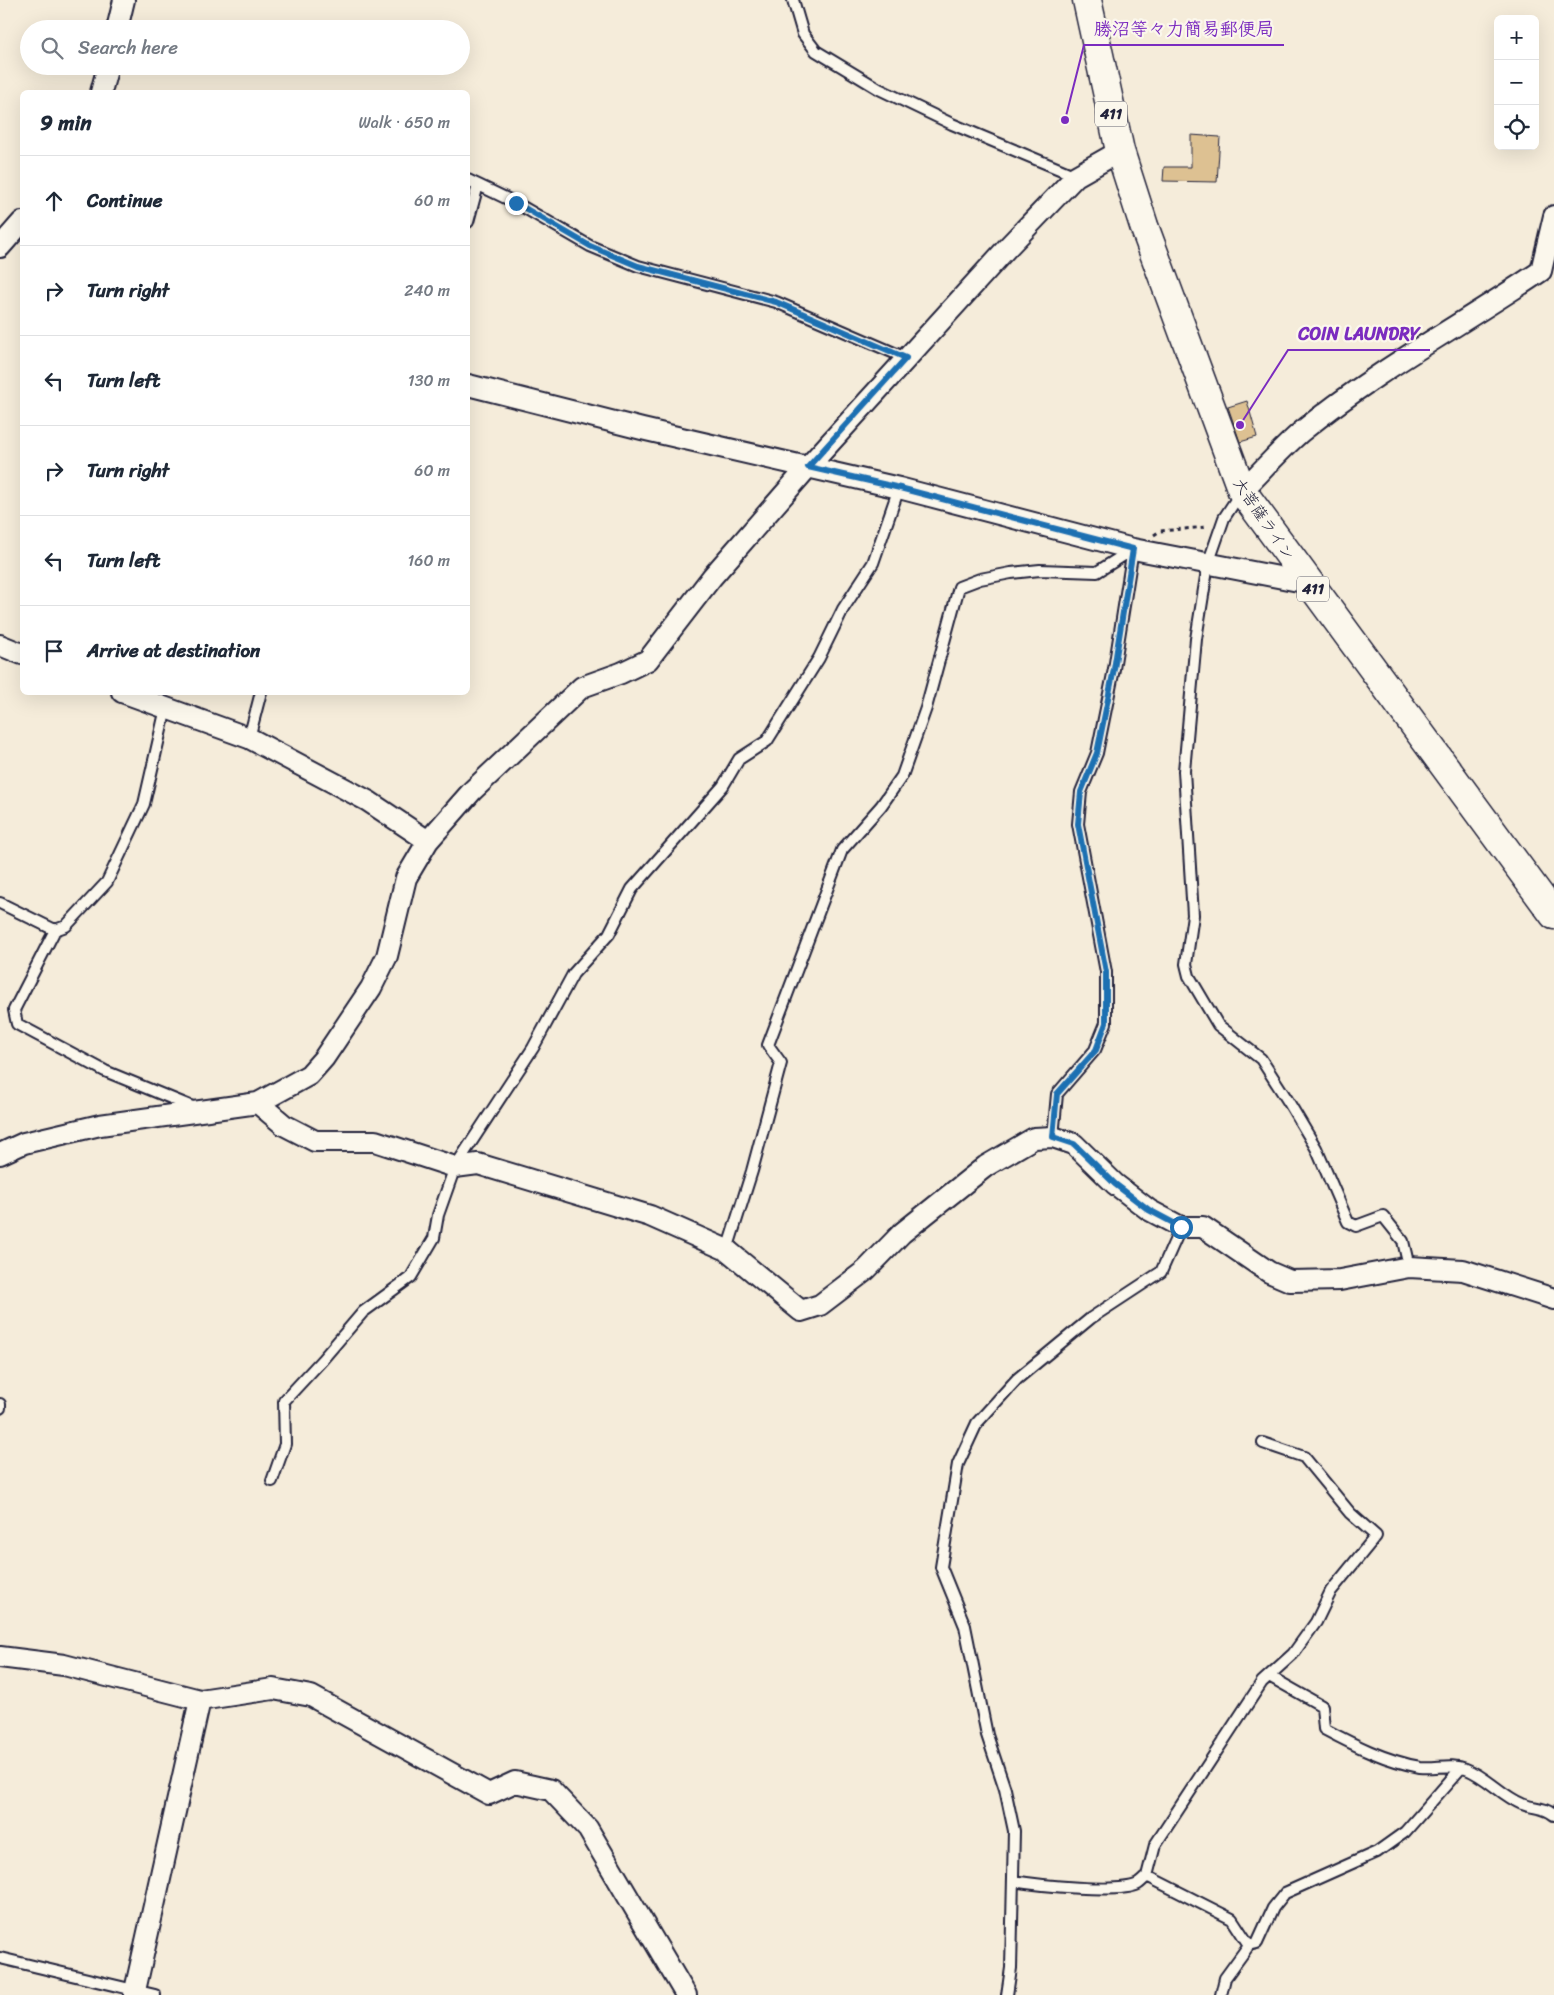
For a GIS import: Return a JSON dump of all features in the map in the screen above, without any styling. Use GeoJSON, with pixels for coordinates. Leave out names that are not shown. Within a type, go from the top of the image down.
{"type":"FeatureCollection","features":[{"type":"Feature","properties":{"kind":"highway","name":"大菩薩ライン"},"geometry":{"type":"LineString","coordinates":[[1087,0],[1120,152],[1144,226],[1242,491],[1554,915]]}},
{"type":"Feature","properties":{"kind":"street"},"geometry":{"type":"LineString","coordinates":[[120,20],[124,0]]}},
{"type":"Feature","properties":{"kind":"street"},"geometry":{"type":"LineString","coordinates":[[102,90],[106,75]]}},
{"type":"Feature","properties":{"kind":"street"},"geometry":{"type":"LineString","coordinates":[[0,1154],[24,1143],[100,1125],[258,1103],[309,1075],[324,1058],[372,988],[387,956],[406,878],[428,841],[472,791],[582,687],[621,673],[648,660],[712,577],[808,467],[1007,248],[1076,176],[1120,152]]}},
{"type":"Feature","properties":{"kind":"street"},"geometry":{"type":"LineString","coordinates":[[1242,491],[1308,427],[1392,365],[1449,332],[1541,271],[1554,216]]}},
{"type":"Feature","properties":{"kind":"street"},"geometry":{"type":"LineString","coordinates":[[0,247],[20,224]]}},
{"type":"Feature","properties":{"kind":"street"},"geometry":{"type":"LineString","coordinates":[[470,386],[642,429],[900,488],[1133,549],[1309,583]]}},
{"type":"Feature","properties":{"kind":"street"},"geometry":{"type":"LineString","coordinates":[[0,645],[20,653]]}},
{"type":"Feature","properties":{"kind":"street"},"geometry":{"type":"LineString","coordinates":[[130,695],[249,738],[368,802],[428,841]]}},
{"type":"Feature","properties":{"kind":"street"},"geometry":{"type":"LineString","coordinates":[[258,1103],[284,1124],[315,1141],[375,1141],[455,1167],[478,1164],[650,1216],[727,1250],[801,1311],[820,1305],[866,1270],[902,1233],[986,1166],[1034,1138],[1053,1137],[1074,1144],[1115,1184],[1142,1205],[1181,1227],[1203,1227],[1269,1272],[1290,1281],[1340,1280],[1409,1267],[1462,1270],[1554,1299]]}},
{"type":"Feature","properties":{"kind":"street"},"geometry":{"type":"LineString","coordinates":[[0,1657],[64,1665],[200,1700],[273,1689],[311,1696],[488,1794],[515,1782],[551,1790],[588,1830],[686,1995]]}},
{"type":"Feature","properties":{"kind":"street"},"geometry":{"type":"LineString","coordinates":[[134,1992],[200,1700]]}},
{"type":"Feature","properties":{"kind":"lane"},"geometry":{"type":"LineString","coordinates":[[793,0],[803,34],[816,51],[887,93],[952,124],[1076,176]]}},
{"type":"Feature","properties":{"kind":"lane"},"geometry":{"type":"LineString","coordinates":[[470,181],[516,203],[590,246],[638,266],[776,302],[906,358]]}},
{"type":"Feature","properties":{"kind":"lane"},"geometry":{"type":"LineString","coordinates":[[470,215],[478,185]]}},
{"type":"Feature","properties":{"kind":"lane"},"geometry":{"type":"LineString","coordinates":[[272,1481],[285,1444],[284,1401],[363,1312],[411,1277],[434,1238],[438,1215],[455,1167],[533,1048],[573,974],[609,934],[632,889],[723,786],[739,759],[767,741],[819,658],[843,609],[873,563],[900,488]]}},
{"type":"Feature","properties":{"kind":"lane"},"geometry":{"type":"LineString","coordinates":[[1242,491],[1224,518],[1208,564],[1196,639],[1184,771],[1193,915],[1186,964],[1189,976],[1218,1025],[1261,1059],[1316,1148],[1348,1222],[1356,1226],[1383,1216],[1403,1241],[1409,1267]]}},
{"type":"Feature","properties":{"kind":"lane"},"geometry":{"type":"LineString","coordinates":[[1053,1137],[1057,1094],[1096,1050],[1106,1023],[1106,972],[1078,824],[1081,792],[1097,753],[1114,669],[1133,549]]}},
{"type":"Feature","properties":{"kind":"lane"},"geometry":{"type":"LineString","coordinates":[[727,1250],[752,1171],[781,1063],[768,1045],[842,850],[881,806],[902,776],[926,708],[958,587],[980,578],[1011,573],[1057,570],[1097,572],[1133,549]]}},
{"type":"Feature","properties":{"kind":"lane"},"geometry":{"type":"LineString","coordinates":[[249,738],[260,695]]}},
{"type":"Feature","properties":{"kind":"lane"},"geometry":{"type":"LineString","coordinates":[[166,708],[144,804],[107,882],[66,926],[55,930],[14,1010],[17,1024],[105,1071],[203,1111]]}},
{"type":"Feature","properties":{"kind":"lane"},"geometry":{"type":"LineString","coordinates":[[0,902],[55,930]]}},
{"type":"Feature","properties":{"kind":"lane"},"geometry":{"type":"LineString","coordinates":[[1007,1995],[1010,1968],[1014,1831],[1005,1789],[986,1735],[965,1626],[941,1567],[958,1464],[977,1424],[1017,1379],[1091,1318],[1161,1272],[1181,1227]]}},
{"type":"Feature","properties":{"kind":"lane"},"geometry":{"type":"LineString","coordinates":[[1013,1881],[1048,1887],[1118,1888],[1137,1884],[1147,1876],[1155,1845],[1262,1682],[1293,1654],[1316,1622],[1331,1591],[1376,1536],[1350,1513],[1304,1457],[1262,1443]]}},
{"type":"Feature","properties":{"kind":"lane"},"geometry":{"type":"LineString","coordinates":[[1269,1676],[1322,1706],[1324,1729],[1342,1738],[1398,1763],[1424,1767],[1467,1769],[1522,1804],[1546,1808],[1554,1814]]}},
{"type":"Feature","properties":{"kind":"lane"},"geometry":{"type":"LineString","coordinates":[[1221,1995],[1225,1978],[1249,1946],[1257,1943],[1274,1908],[1285,1893],[1377,1852],[1405,1832],[1461,1768]]}},
{"type":"Feature","properties":{"kind":"lane"},"geometry":{"type":"LineString","coordinates":[[1147,1876],[1232,1918],[1249,1946]]}},
{"type":"Feature","properties":{"kind":"lane"},"geometry":{"type":"LineString","coordinates":[[0,1958],[134,1992],[155,1995]]}},
{"type":"Feature","properties":{"kind":"path"},"geometry":{"type":"LineString","coordinates":[[1133,549],[1160,531],[1221,526]]}},
{"type":"Feature","properties":{"kind":"building"},"geometry":{"type":"Polygon","coordinates":[[[1191,135],[1220,137],[1217,182],[1163,181],[1164,167],[1191,167],[1191,135]]]}},
{"type":"Feature","properties":{"kind":"building"},"geometry":{"type":"Polygon","coordinates":[[[1247,401],[1257,437],[1240,442],[1228,407],[1247,401]]]}},
{"type":"Feature","properties":{"kind":"place","name":"勝沼等々力簡易郵便局"},"geometry":{"type":"Point","coordinates":[1065,120]}},
{"type":"Feature","properties":{"kind":"place","name":"COIN LAUNDRY"},"geometry":{"type":"Point","coordinates":[1240,425]}},
{"type":"Feature","properties":{"kind":"route"},"geometry":{"type":"LineString","coordinates":[[516,203],[590,246],[638,266],[776,302],[906,358],[808,467],[900,488],[1133,549],[1114,669],[1097,753],[1081,792],[1078,824],[1106,972],[1106,1023],[1096,1050],[1057,1094],[1053,1137],[1074,1144],[1115,1184],[1149,1210],[1181,1227]]}}]}
